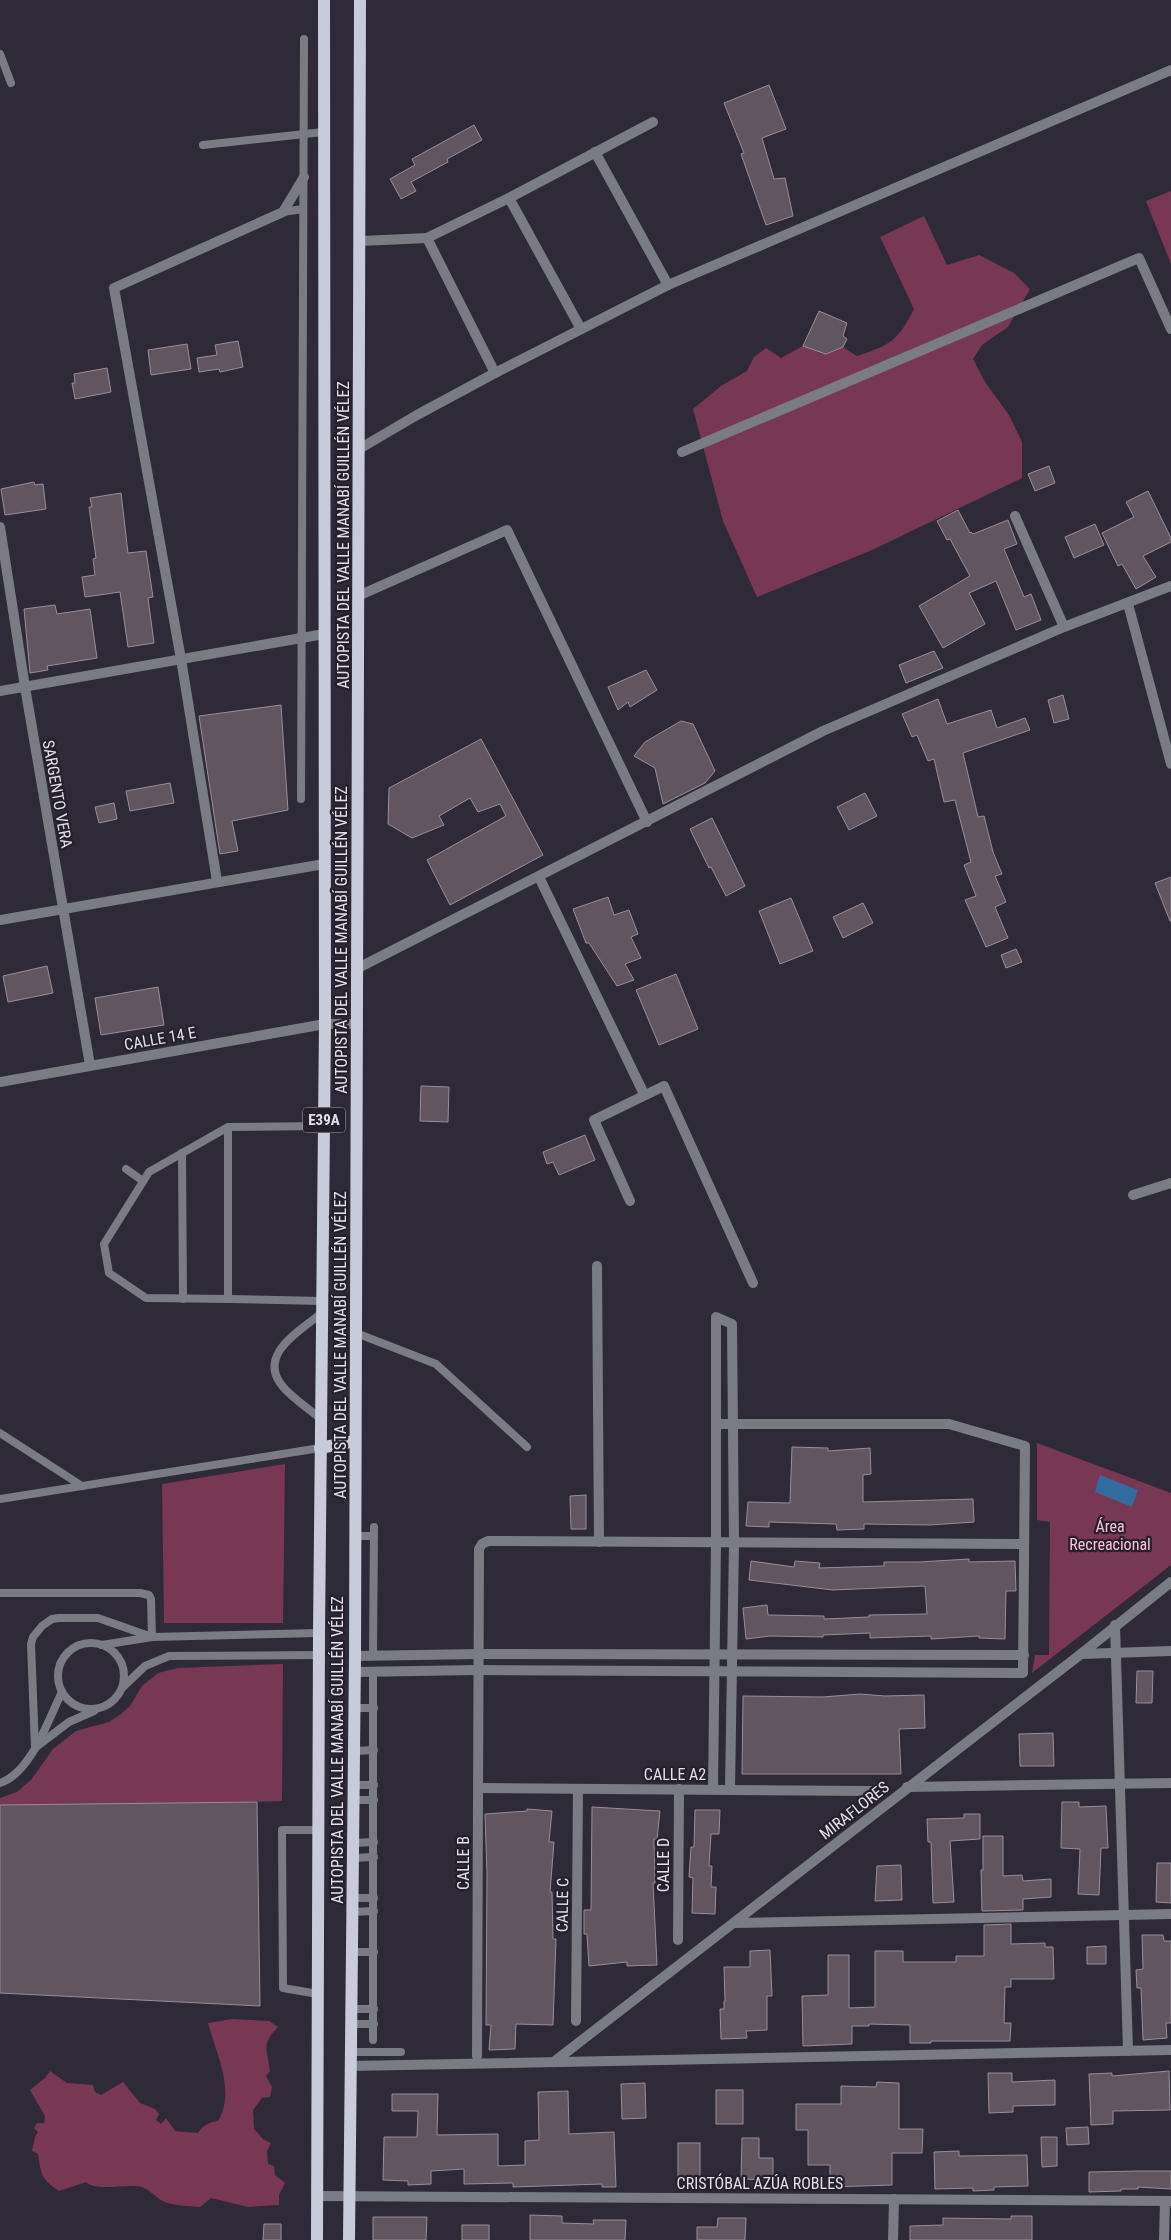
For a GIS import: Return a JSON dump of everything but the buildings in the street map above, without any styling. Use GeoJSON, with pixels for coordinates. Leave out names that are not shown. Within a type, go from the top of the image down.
{"type":"FeatureCollection","features":[{"type":"Feature","properties":{"kind":"main road","name":"AUTOPISTA DEL VALLE MANABÍ GUILLÉN VÉLEZ"},"geometry":{"type":"LineString","coordinates":[[317,2240],[320,1448],[325,1024],[324,0]]}},
{"type":"Feature","properties":{"kind":"main road","name":"AUTOPISTA DEL VALLE MANABÍ GUILLÉN VÉLEZ"},"geometry":{"type":"LineString","coordinates":[[349,2240],[355,1656],[361,242],[360,0]]}},
{"type":"Feature","properties":{"kind":"main road"},"geometry":{"type":"LineString","coordinates":[[320,1448],[355,1441]]}},
{"type":"Feature","properties":{"kind":"street"},"geometry":{"type":"LineString","coordinates":[[359,449],[495,373],[668,285],[1171,70]]}},
{"type":"Feature","properties":{"kind":"street"},"geometry":{"type":"LineString","coordinates":[[361,242],[427,238],[509,198],[653,122]]}},
{"type":"Feature","properties":{"kind":"street"},"geometry":{"type":"LineString","coordinates":[[595,152],[668,285]]}},
{"type":"Feature","properties":{"kind":"street"},"geometry":{"type":"LineString","coordinates":[[217,881],[181,659],[114,288],[283,212],[304,177]]}},
{"type":"Feature","properties":{"kind":"street"},"geometry":{"type":"LineString","coordinates":[[509,198],[581,329]]}},
{"type":"Feature","properties":{"kind":"street"},"geometry":{"type":"LineString","coordinates":[[427,238],[495,373]]}},
{"type":"Feature","properties":{"kind":"street"},"geometry":{"type":"LineString","coordinates":[[682,452],[1139,258],[1171,329]]}},
{"type":"Feature","properties":{"kind":"street"},"geometry":{"type":"LineString","coordinates":[[1015,516],[1064,627]]}},
{"type":"Feature","properties":{"kind":"street","name":"SARGENTO VERA"},"geometry":{"type":"LineString","coordinates":[[0,529],[62,908],[90,1065]]}},
{"type":"Feature","properties":{"kind":"street"},"geometry":{"type":"LineString","coordinates":[[358,596],[507,530],[647,822]]}},
{"type":"Feature","properties":{"kind":"street"},"geometry":{"type":"LineString","coordinates":[[358,968],[823,732],[1064,627],[1171,586]]}},
{"type":"Feature","properties":{"kind":"street"},"geometry":{"type":"LineString","coordinates":[[1128,604],[1171,764]]}},
{"type":"Feature","properties":{"kind":"street"},"geometry":{"type":"LineString","coordinates":[[0,692],[324,634]]}},
{"type":"Feature","properties":{"kind":"street"},"geometry":{"type":"LineString","coordinates":[[0,920],[324,864]]}},
{"type":"Feature","properties":{"kind":"street"},"geometry":{"type":"LineString","coordinates":[[539,877],[644,1094]]}},
{"type":"Feature","properties":{"kind":"street","name":"CALLE 14 E"},"geometry":{"type":"LineString","coordinates":[[0,1082],[325,1024],[358,1024]]}},
{"type":"Feature","properties":{"kind":"street"},"geometry":{"type":"LineString","coordinates":[[630,1201],[594,1120],[644,1094],[664,1086],[753,1282]]}},
{"type":"Feature","properties":{"kind":"street"},"geometry":{"type":"LineString","coordinates":[[1132,1195],[1171,1183]]}},
{"type":"Feature","properties":{"kind":"street"},"geometry":{"type":"LineString","coordinates":[[597,1266],[599,1542],[1024,1544]]}},
{"type":"Feature","properties":{"kind":"street"},"geometry":{"type":"LineString","coordinates":[[713,1789],[716,1317],[732,1324],[734,1543],[730,1789]]}},
{"type":"Feature","properties":{"kind":"street"},"geometry":{"type":"LineString","coordinates":[[354,1672],[478,1670],[1023,1673],[1025,1446],[950,1424],[716,1424]]}},
{"type":"Feature","properties":{"kind":"street","name":"CALLE B"},"geometry":{"type":"LineString","coordinates":[[477,2056],[479,1549],[482,1544],[488,1542],[599,1542]]}},
{"type":"Feature","properties":{"kind":"street","name":"MIRAFLORES"},"geometry":{"type":"LineString","coordinates":[[555,2061],[734,1924],[1171,1582]]}},
{"type":"Feature","properties":{"kind":"street"},"geometry":{"type":"LineString","coordinates":[[1115,1625],[1128,2051]]}},
{"type":"Feature","properties":{"kind":"street"},"geometry":{"type":"LineString","coordinates":[[1081,1654],[1171,1651]]}},
{"type":"Feature","properties":{"kind":"street"},"geometry":{"type":"LineString","coordinates":[[355,1656],[478,1654],[1024,1655]]}},
{"type":"Feature","properties":{"kind":"street"},"geometry":{"type":"LineString","coordinates":[[907,1787],[1171,1783]]}},
{"type":"Feature","properties":{"kind":"street","name":"CALLE A2"},"geometry":{"type":"LineString","coordinates":[[478,1788],[872,1791]]}},
{"type":"Feature","properties":{"kind":"street","name":"CALLE C"},"geometry":{"type":"LineString","coordinates":[[576,2021],[578,1789]]}},
{"type":"Feature","properties":{"kind":"street","name":"CALLE D"},"geometry":{"type":"LineString","coordinates":[[678,1789],[678,1940]]}},
{"type":"Feature","properties":{"kind":"street"},"geometry":{"type":"LineString","coordinates":[[734,1924],[1171,1914]]}},
{"type":"Feature","properties":{"kind":"street"},"geometry":{"type":"LineString","coordinates":[[350,2066],[1171,2050]]}},
{"type":"Feature","properties":{"kind":"street","name":"CRISTÓBAL AZÚA ROBLES"},"geometry":{"type":"LineString","coordinates":[[317,2196],[1168,2201]]}},
{"type":"Feature","properties":{"kind":"street"},"geometry":{"type":"LineString","coordinates":[[893,2240],[894,2199]]}},
{"type":"Feature","properties":{"kind":"street"},"geometry":{"type":"LineString","coordinates":[[1164,2240],[1168,2201]]}},
{"type":"Feature","properties":{"kind":"lane"},"geometry":{"type":"LineString","coordinates":[[301,799],[304,39]]}},
{"type":"Feature","properties":{"kind":"lane"},"geometry":{"type":"LineString","coordinates":[[0,54],[11,83]]}},
{"type":"Feature","properties":{"kind":"lane"},"geometry":{"type":"LineString","coordinates":[[203,145],[323,132]]}},
{"type":"Feature","properties":{"kind":"lane"},"geometry":{"type":"LineString","coordinates":[[283,212],[303,209]]}},
{"type":"Feature","properties":{"kind":"lane"},"geometry":{"type":"LineString","coordinates":[[322,1307],[228,1299],[146,1298],[109,1273],[104,1244],[149,1172],[228,1127],[324,1126]]}},
{"type":"Feature","properties":{"kind":"lane"},"geometry":{"type":"LineString","coordinates":[[228,1127],[228,1299]]}},
{"type":"Feature","properties":{"kind":"lane"},"geometry":{"type":"LineString","coordinates":[[182,1153],[182,1299]]}},
{"type":"Feature","properties":{"kind":"lane"},"geometry":{"type":"LineString","coordinates":[[126,1170],[143,1182]]}},
{"type":"Feature","properties":{"kind":"lane"},"geometry":{"type":"LineString","coordinates":[[321,1419],[284,1388],[278,1379],[274,1367],[275,1358],[281,1347],[322,1307]]}},
{"type":"Feature","properties":{"kind":"lane"},"geometry":{"type":"LineString","coordinates":[[356,1333],[436,1364],[527,1447]]}},
{"type":"Feature","properties":{"kind":"lane"},"geometry":{"type":"LineString","coordinates":[[0,1433],[82,1486]]}},
{"type":"Feature","properties":{"kind":"lane"},"geometry":{"type":"LineString","coordinates":[[0,1499],[320,1448]]}},
{"type":"Feature","properties":{"kind":"lane"},"geometry":{"type":"LineString","coordinates":[[373,1656],[374,1527]]}},
{"type":"Feature","properties":{"kind":"lane"},"geometry":{"type":"LineString","coordinates":[[355,1536],[374,1536]]}},
{"type":"Feature","properties":{"kind":"lane"},"geometry":{"type":"LineString","coordinates":[[355,1570],[374,1569]]}},
{"type":"Feature","properties":{"kind":"lane"},"geometry":{"type":"LineString","coordinates":[[0,1593],[145,1594],[151,1599],[152,1637]]}},
{"type":"Feature","properties":{"kind":"lane"},"geometry":{"type":"LineString","coordinates":[[355,1603],[374,1597]]}},
{"type":"Feature","properties":{"kind":"lane"},"geometry":{"type":"LineString","coordinates":[[355,1603],[374,1608]]}},
{"type":"Feature","properties":{"kind":"lane"},"geometry":{"type":"LineString","coordinates":[[34,1748],[32,1644],[33,1637],[42,1626],[52,1619],[59,1618],[98,1618],[152,1637]]}},
{"type":"Feature","properties":{"kind":"lane"},"geometry":{"type":"LineString","coordinates":[[355,1624],[374,1623]]}},
{"type":"Feature","properties":{"kind":"lane"},"geometry":{"type":"LineString","coordinates":[[102,1645],[152,1637],[319,1633]]}},
{"type":"Feature","properties":{"kind":"lane"},"geometry":{"type":"LineString","coordinates":[[100,1708],[89,1710],[78,1707],[69,1701],[62,1692],[59,1682],[59,1670],[63,1660],[70,1651],[80,1645],[90,1643],[111,1649],[123,1666],[125,1676],[123,1687]]}},
{"type":"Feature","properties":{"kind":"lane"},"geometry":{"type":"LineString","coordinates":[[34,1748],[69,1722],[110,1704],[123,1687],[153,1661],[169,1656],[319,1655]]}},
{"type":"Feature","properties":{"kind":"lane"},"geometry":{"type":"LineString","coordinates":[[373,1671],[373,2040]]}},
{"type":"Feature","properties":{"kind":"lane"},"geometry":{"type":"LineString","coordinates":[[0,1783],[14,1776],[22,1768],[62,1692]]}},
{"type":"Feature","properties":{"kind":"lane"},"geometry":{"type":"LineString","coordinates":[[354,1708],[374,1708]]}},
{"type":"Feature","properties":{"kind":"lane"},"geometry":{"type":"LineString","coordinates":[[354,1750],[374,1750]]}},
{"type":"Feature","properties":{"kind":"lane"},"geometry":{"type":"LineString","coordinates":[[354,1785],[374,1785]]}},
{"type":"Feature","properties":{"kind":"lane"},"geometry":{"type":"LineString","coordinates":[[353,1800],[374,1800]]}},
{"type":"Feature","properties":{"kind":"lane"},"geometry":{"type":"LineString","coordinates":[[318,1830],[282,1830],[283,1988],[318,1994]]}},
{"type":"Feature","properties":{"kind":"lane"},"geometry":{"type":"LineString","coordinates":[[353,1843],[374,1842]]}},
{"type":"Feature","properties":{"kind":"lane"},"geometry":{"type":"LineString","coordinates":[[353,1858],[374,1857]]}},
{"type":"Feature","properties":{"kind":"lane"},"geometry":{"type":"LineString","coordinates":[[352,1898],[374,1898]]}},
{"type":"Feature","properties":{"kind":"lane"},"geometry":{"type":"LineString","coordinates":[[352,1912],[374,1911]]}},
{"type":"Feature","properties":{"kind":"lane"},"geometry":{"type":"LineString","coordinates":[[352,1952],[374,1952]]}},
{"type":"Feature","properties":{"kind":"lane"},"geometry":{"type":"LineString","coordinates":[[351,2009],[374,2009]]}},
{"type":"Feature","properties":{"kind":"lane"},"geometry":{"type":"LineString","coordinates":[[351,2024],[374,2024]]}},
{"type":"Feature","properties":{"kind":"lane"},"geometry":{"type":"LineString","coordinates":[[350,2052],[401,2052]]}},
{"type":"Feature","properties":{"kind":"green space"},"geometry":{"type":"Polygon","coordinates":[[[1171,191],[1171,264],[1146,201],[1171,191]]]}},
{"type":"Feature","properties":{"kind":"green space"},"geometry":{"type":"Polygon","coordinates":[[[924,216],[947,265],[979,255],[1014,273],[1030,289],[1008,327],[982,345],[973,359],[985,382],[1009,415],[1022,442],[1022,478],[872,550],[757,597],[723,521],[693,409],[721,386],[747,371],[754,357],[766,348],[781,358],[803,346],[826,353],[843,347],[857,356],[878,349],[898,335],[914,309],[880,237],[924,216]]]}},
{"type":"Feature","properties":{"kind":"green space","name":"Área Recreacional"},"geometry":{"type":"Polygon","coordinates":[[[1037,1443],[1171,1493],[1171,1565],[1032,1673],[1035,1655],[1049,1655],[1050,1522],[1037,1520],[1037,1443]]]}},
{"type":"Feature","properties":{"kind":"green space"},"geometry":{"type":"Polygon","coordinates":[[[285,1464],[283,1623],[164,1623],[162,1484],[285,1464]]]}},
{"type":"Feature","properties":{"kind":"green space"},"geometry":{"type":"Polygon","coordinates":[[[283,1664],[282,1801],[0,1808],[0,1798],[17,1792],[31,1780],[53,1749],[76,1731],[109,1722],[121,1714],[130,1706],[142,1686],[158,1673],[178,1668],[283,1664]]]}},
{"type":"Feature","properties":{"kind":"green space"},"geometry":{"type":"Polygon","coordinates":[[[232,2019],[269,2021],[278,2027],[269,2038],[266,2047],[270,2071],[266,2076],[272,2087],[270,2097],[262,2098],[253,2110],[254,2129],[263,2139],[271,2143],[267,2151],[268,2164],[274,2166],[275,2175],[285,2183],[279,2195],[279,2205],[248,2207],[211,2198],[200,2207],[182,2206],[165,2202],[140,2186],[102,2187],[90,2185],[86,2182],[59,2191],[45,2179],[41,2171],[38,2154],[32,2151],[38,2132],[34,2128],[37,2123],[44,2123],[45,2116],[30,2090],[45,2078],[50,2071],[67,2083],[93,2085],[95,2092],[101,2095],[123,2082],[140,2103],[155,2109],[159,2114],[156,2120],[161,2124],[166,2118],[175,2131],[198,2133],[207,2124],[218,2121],[225,2097],[223,2072],[208,2023],[232,2019]]]}},
{"type":"Feature","properties":{"kind":"water"},"geometry":{"type":"Polygon","coordinates":[[[1100,1475],[1138,1490],[1132,1507],[1095,1492],[1100,1475]]]}}]}
